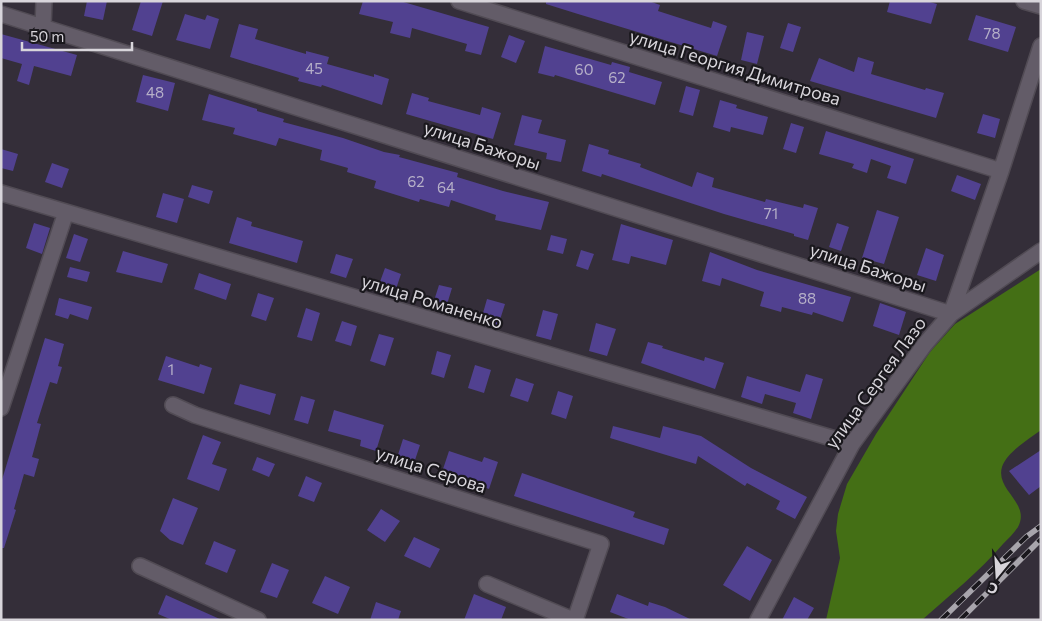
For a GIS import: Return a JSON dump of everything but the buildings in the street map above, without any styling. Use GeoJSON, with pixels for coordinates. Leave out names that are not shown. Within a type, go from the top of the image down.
{"type":"FeatureCollection","features":[{"type":"Feature","properties":{"kind":"street"},"geometry":{"type":"LineString","coordinates":[[43,27],[44,1]]}},
{"type":"Feature","properties":{"kind":"street","name":"улица Георгия Димитрова"},"geometry":{"type":"LineString","coordinates":[[458,1],[1001,171]]}},
{"type":"Feature","properties":{"kind":"street"},"geometry":{"type":"LineString","coordinates":[[1024,1],[1041,6]]}},
{"type":"Feature","properties":{"kind":"street","name":"улица Бажоры"},"geometry":{"type":"LineString","coordinates":[[1,14],[951,314]]}},
{"type":"Feature","properties":{"kind":"street","name":"улица Сергея Лазо"},"geometry":{"type":"LineString","coordinates":[[758,620],[852,444],[925,344],[951,314],[1001,171],[1041,46]]}},
{"type":"Feature","properties":{"kind":"street","name":"улица Романенко"},"geometry":{"type":"LineString","coordinates":[[1,193],[852,444]]}},
{"type":"Feature","properties":{"kind":"street"},"geometry":{"type":"LineString","coordinates":[[3,398],[66,212]]}},
{"type":"Feature","properties":{"kind":"street"},"geometry":{"type":"LineString","coordinates":[[951,314],[1041,251]]}},
{"type":"Feature","properties":{"kind":"street","name":"улица Серова"},"geometry":{"type":"LineString","coordinates":[[173,405],[195,415],[602,544],[574,620]]}},
{"type":"Feature","properties":{"kind":"street"},"geometry":{"type":"LineString","coordinates":[[140,566],[258,620]]}},
{"type":"Feature","properties":{"kind":"street"},"geometry":{"type":"LineString","coordinates":[[487,584],[574,620]]}},
{"type":"Feature","properties":{"kind":"green space"},"geometry":{"type":"Polygon","coordinates":[[[1041,269],[1041,430],[1009,456],[1002,467],[1001,475],[1003,483],[1020,511],[1021,518],[1018,527],[984,564],[922,620],[826,620],[840,558],[836,531],[838,514],[847,484],[876,434],[930,352],[955,324],[1041,269]]]}},
{"type":"Feature","properties":{"kind":"railway"},"geometry":{"type":"LineString","coordinates":[[941,620],[1026,537],[1041,526]]}},
{"type":"Feature","properties":{"kind":"railway"},"geometry":{"type":"LineString","coordinates":[[960,620],[1041,539]]}}]}
